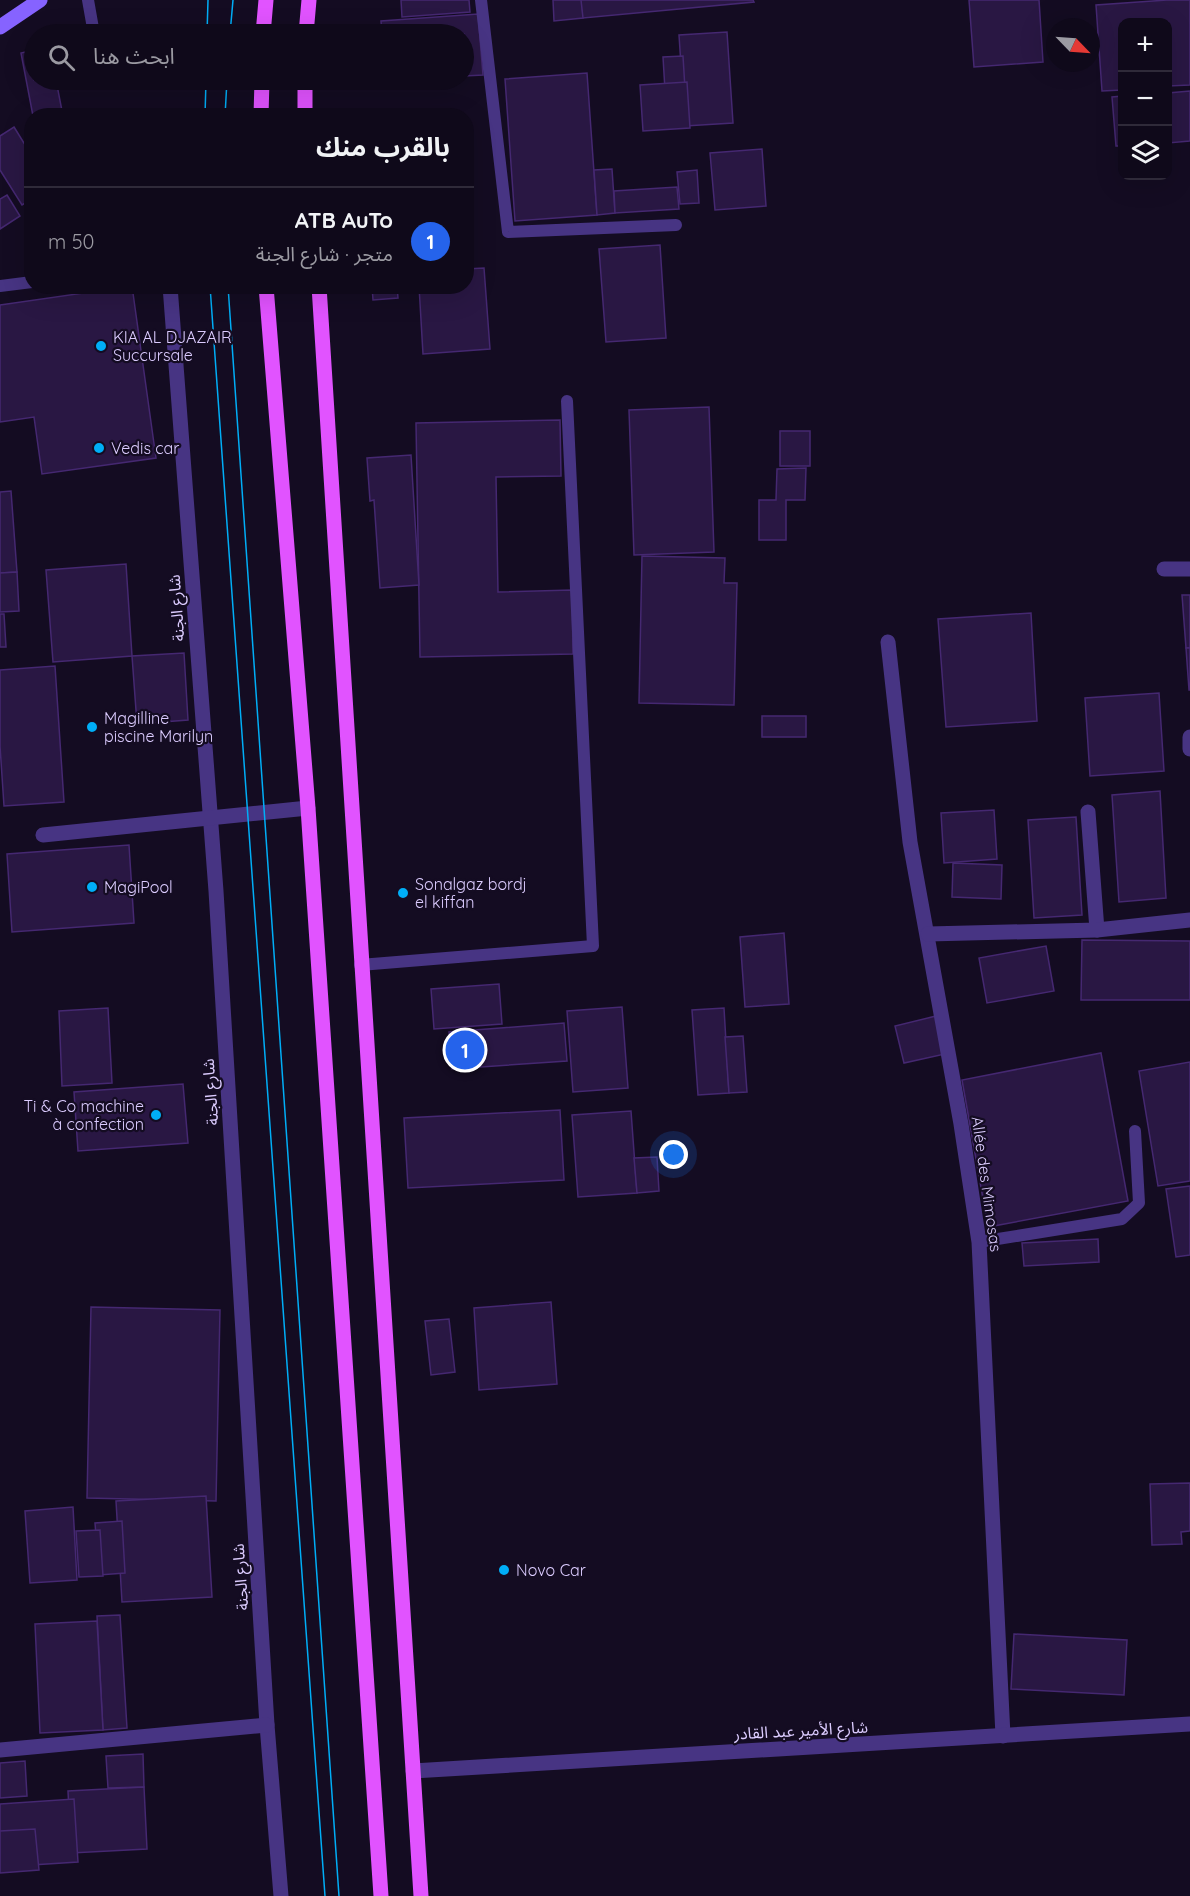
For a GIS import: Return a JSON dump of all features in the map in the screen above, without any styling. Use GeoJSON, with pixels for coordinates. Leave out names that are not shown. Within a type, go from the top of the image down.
{"type":"FeatureCollection","features":[{"type":"Feature","properties":{"kind":"main road"},"geometry":{"type":"LineString","coordinates":[[0,27],[40,0]]}},
{"type":"Feature","properties":{"kind":"main road"},"geometry":{"type":"LineString","coordinates":[[264,24],[266,0]]}},
{"type":"Feature","properties":{"kind":"main road"},"geometry":{"type":"LineString","coordinates":[[307,24],[309,0]]}},
{"type":"Feature","properties":{"kind":"main road"},"geometry":{"type":"LineString","coordinates":[[261,108],[262,90]]}},
{"type":"Feature","properties":{"kind":"main road"},"geometry":{"type":"LineString","coordinates":[[305,90],[305,108]]}},
{"type":"Feature","properties":{"kind":"main road"},"geometry":{"type":"LineString","coordinates":[[267,294],[308,808],[381,1896]]}},
{"type":"Feature","properties":{"kind":"main road"},"geometry":{"type":"LineString","coordinates":[[319,294],[360,965],[422,1896]]}},
{"type":"Feature","properties":{"kind":"street","name":"شارع الجنة"},"geometry":{"type":"LineString","coordinates":[[171,294],[209,817],[267,1725],[281,1896]]}},
{"type":"Feature","properties":{"kind":"street"},"geometry":{"type":"LineString","coordinates":[[1164,569],[1190,569]]}},
{"type":"Feature","properties":{"kind":"street","name":"Allée des Mimosas"},"geometry":{"type":"LineString","coordinates":[[888,642],[910,842],[928,934],[979,1242],[1003,1736]]}},
{"type":"Feature","properties":{"kind":"street"},"geometry":{"type":"LineString","coordinates":[[1190,737],[1190,749]]}},
{"type":"Feature","properties":{"kind":"street"},"geometry":{"type":"LineString","coordinates":[[43,835],[308,808]]}},
{"type":"Feature","properties":{"kind":"street"},"geometry":{"type":"LineString","coordinates":[[1088,812],[1097,930]]}},
{"type":"Feature","properties":{"kind":"street"},"geometry":{"type":"LineString","coordinates":[[928,934],[1097,930],[1190,921]]}},
{"type":"Feature","properties":{"kind":"street","name":"شارع الأمير عبد القادر"},"geometry":{"type":"LineString","coordinates":[[413,1771],[1190,1724]]}},
{"type":"Feature","properties":{"kind":"street"},"geometry":{"type":"LineString","coordinates":[[0,1750],[267,1725]]}},
{"type":"Feature","properties":{"kind":"lane"},"geometry":{"type":"LineString","coordinates":[[88,0],[92,24]]}},
{"type":"Feature","properties":{"kind":"lane"},"geometry":{"type":"LineString","coordinates":[[481,0],[508,232],[676,225]]}},
{"type":"Feature","properties":{"kind":"lane"},"geometry":{"type":"LineString","coordinates":[[0,286],[24,283]]}},
{"type":"Feature","properties":{"kind":"lane"},"geometry":{"type":"LineString","coordinates":[[360,965],[593,946],[567,401]]}},
{"type":"Feature","properties":{"kind":"lane"},"geometry":{"type":"LineString","coordinates":[[979,1242],[1122,1219],[1138,1203],[1135,1131]]}},
{"type":"Feature","properties":{"kind":"building"},"geometry":{"type":"Polygon","coordinates":[[[401,0],[469,0],[470,12],[402,17],[401,0]]]}},
{"type":"Feature","properties":{"kind":"building"},"geometry":{"type":"Polygon","coordinates":[[[553,0],[582,0],[583,18],[554,21],[553,0]]]}},
{"type":"Feature","properties":{"kind":"building"},"geometry":{"type":"Polygon","coordinates":[[[581,0],[753,0],[754,2],[583,18],[581,0]]]}},
{"type":"Feature","properties":{"kind":"building"},"geometry":{"type":"Polygon","coordinates":[[[969,0],[1039,0],[1043,62],[974,67],[969,0]]]}},
{"type":"Feature","properties":{"kind":"building"},"geometry":{"type":"Polygon","coordinates":[[[1190,0],[1190,85],[1172,86],[1172,18],[1118,18],[1118,90],[1102,91],[1100,18],[1097,18],[1096,5],[1190,0]]]}},
{"type":"Feature","properties":{"kind":"building"},"geometry":{"type":"Polygon","coordinates":[[[478,14],[483,75],[474,75],[474,24],[381,24],[381,21],[478,14]]]}},
{"type":"Feature","properties":{"kind":"building"},"geometry":{"type":"Polygon","coordinates":[[[727,32],[733,123],[685,126],[679,35],[727,32]]]}},
{"type":"Feature","properties":{"kind":"building"},"geometry":{"type":"Polygon","coordinates":[[[24,52],[24,69],[21,53],[24,52]]]}},
{"type":"Feature","properties":{"kind":"building"},"geometry":{"type":"Polygon","coordinates":[[[683,56],[685,89],[665,90],[663,57],[683,56]]]}},
{"type":"Feature","properties":{"kind":"building"},"geometry":{"type":"Polygon","coordinates":[[[587,73],[597,215],[515,221],[505,79],[587,73]]]}},
{"type":"Feature","properties":{"kind":"building"},"geometry":{"type":"Polygon","coordinates":[[[687,82],[690,128],[643,131],[640,85],[687,82]]]}},
{"type":"Feature","properties":{"kind":"building"},"geometry":{"type":"Polygon","coordinates":[[[28,90],[58,90],[61,108],[31,108],[28,90]]]}},
{"type":"Feature","properties":{"kind":"building"},"geometry":{"type":"Polygon","coordinates":[[[1190,91],[1190,141],[1172,143],[1172,93],[1190,91]]]}},
{"type":"Feature","properties":{"kind":"building"},"geometry":{"type":"Polygon","coordinates":[[[1118,96],[1118,146],[1116,146],[1112,97],[1118,96]]]}},
{"type":"Feature","properties":{"kind":"building"},"geometry":{"type":"Polygon","coordinates":[[[14,127],[24,143],[24,204],[22,205],[0,170],[0,136],[14,127]]]}},
{"type":"Feature","properties":{"kind":"building"},"geometry":{"type":"Polygon","coordinates":[[[762,149],[766,206],[715,210],[710,153],[762,149]]]}},
{"type":"Feature","properties":{"kind":"building"},"geometry":{"type":"Polygon","coordinates":[[[612,169],[615,213],[597,215],[594,170],[612,169]]]}},
{"type":"Feature","properties":{"kind":"building"},"geometry":{"type":"Polygon","coordinates":[[[697,170],[699,203],[680,204],[677,172],[697,170]]]}},
{"type":"Feature","properties":{"kind":"building"},"geometry":{"type":"Polygon","coordinates":[[[677,187],[679,209],[615,213],[614,191],[677,187]]]}},
{"type":"Feature","properties":{"kind":"building"},"geometry":{"type":"Polygon","coordinates":[[[7,195],[20,216],[0,229],[0,199],[7,195]]]}},
{"type":"Feature","properties":{"kind":"building"},"geometry":{"type":"Polygon","coordinates":[[[660,245],[666,338],[606,342],[599,249],[660,245]]]}},
{"type":"Feature","properties":{"kind":"building"},"geometry":{"type":"Polygon","coordinates":[[[484,268],[490,349],[423,354],[419,294],[474,294],[474,269],[484,268]]]}},
{"type":"Feature","properties":{"kind":"building"},"geometry":{"type":"Polygon","coordinates":[[[76,294],[133,294],[156,458],[42,474],[34,417],[0,422],[0,305],[76,294]]]}},
{"type":"Feature","properties":{"kind":"building"},"geometry":{"type":"Polygon","coordinates":[[[373,294],[398,294],[398,298],[373,300],[373,294]]]}},
{"type":"Feature","properties":{"kind":"building"},"geometry":{"type":"Polygon","coordinates":[[[709,407],[714,552],[634,555],[629,410],[709,407]]]}},
{"type":"Feature","properties":{"kind":"building"},"geometry":{"type":"Polygon","coordinates":[[[560,420],[561,476],[496,477],[498,592],[572,590],[573,654],[420,657],[416,423],[560,420]]]}},
{"type":"Feature","properties":{"kind":"building"},"geometry":{"type":"Polygon","coordinates":[[[780,431],[810,431],[810,466],[780,466],[780,431]]]}},
{"type":"Feature","properties":{"kind":"building"},"geometry":{"type":"Polygon","coordinates":[[[411,455],[419,585],[380,588],[374,500],[370,501],[367,458],[411,455]]]}},
{"type":"Feature","properties":{"kind":"building"},"geometry":{"type":"Polygon","coordinates":[[[806,468],[805,500],[786,500],[786,540],[759,540],[759,500],[776,500],[777,469],[806,468]]]}},
{"type":"Feature","properties":{"kind":"building"},"geometry":{"type":"Polygon","coordinates":[[[11,491],[17,572],[0,573],[0,492],[11,491]]]}},
{"type":"Feature","properties":{"kind":"building"},"geometry":{"type":"Polygon","coordinates":[[[642,556],[725,558],[724,583],[737,583],[734,705],[639,703],[642,556]]]}},
{"type":"Feature","properties":{"kind":"building"},"geometry":{"type":"Polygon","coordinates":[[[126,564],[132,656],[53,662],[46,570],[126,564]]]}},
{"type":"Feature","properties":{"kind":"building"},"geometry":{"type":"Polygon","coordinates":[[[17,572],[19,611],[0,612],[0,573],[17,572]]]}},
{"type":"Feature","properties":{"kind":"building"},"geometry":{"type":"Polygon","coordinates":[[[1182,595],[1190,595],[1190,648],[1186,648],[1182,595]]]}},
{"type":"Feature","properties":{"kind":"building"},"geometry":{"type":"Polygon","coordinates":[[[1031,613],[1037,721],[946,727],[938,619],[1031,613]]]}},
{"type":"Feature","properties":{"kind":"building"},"geometry":{"type":"Polygon","coordinates":[[[0,614],[4,614],[6,647],[0,647],[0,614]]]}},
{"type":"Feature","properties":{"kind":"building"},"geometry":{"type":"Polygon","coordinates":[[[1186,648],[1190,648],[1190,690],[1189,690],[1186,648]]]}},
{"type":"Feature","properties":{"kind":"building"},"geometry":{"type":"Polygon","coordinates":[[[184,653],[188,720],[137,724],[132,656],[184,653]]]}},
{"type":"Feature","properties":{"kind":"building"},"geometry":{"type":"Polygon","coordinates":[[[55,666],[64,802],[4,806],[0,746],[0,670],[55,666]]]}},
{"type":"Feature","properties":{"kind":"building"},"geometry":{"type":"Polygon","coordinates":[[[1159,693],[1164,771],[1090,776],[1085,698],[1159,693]]]}},
{"type":"Feature","properties":{"kind":"building"},"geometry":{"type":"Polygon","coordinates":[[[762,716],[806,716],[806,737],[762,737],[762,716]]]}},
{"type":"Feature","properties":{"kind":"building"},"geometry":{"type":"Polygon","coordinates":[[[1160,791],[1166,898],[1119,902],[1112,795],[1160,791]]]}},
{"type":"Feature","properties":{"kind":"building"},"geometry":{"type":"Polygon","coordinates":[[[994,810],[997,859],[944,863],[941,813],[994,810]]]}},
{"type":"Feature","properties":{"kind":"building"},"geometry":{"type":"Polygon","coordinates":[[[1076,817],[1082,915],[1034,918],[1028,820],[1076,817]]]}},
{"type":"Feature","properties":{"kind":"building"},"geometry":{"type":"Polygon","coordinates":[[[129,845],[134,923],[12,932],[7,854],[129,845]]]}},
{"type":"Feature","properties":{"kind":"building"},"geometry":{"type":"Polygon","coordinates":[[[953,863],[1002,865],[1001,899],[952,897],[953,863]]]}},
{"type":"Feature","properties":{"kind":"building"},"geometry":{"type":"Polygon","coordinates":[[[784,933],[789,1004],[745,1007],[740,937],[784,933]]]}},
{"type":"Feature","properties":{"kind":"building"},"geometry":{"type":"Polygon","coordinates":[[[1082,940],[1190,941],[1190,1000],[1081,1000],[1082,940]]]}},
{"type":"Feature","properties":{"kind":"building"},"geometry":{"type":"Polygon","coordinates":[[[1046,946],[1054,991],[987,1003],[979,958],[1046,946]]]}},
{"type":"Feature","properties":{"kind":"building"},"geometry":{"type":"Polygon","coordinates":[[[499,984],[502,1024],[434,1029],[431,989],[499,984]]]}},
{"type":"Feature","properties":{"kind":"building"},"geometry":{"type":"Polygon","coordinates":[[[622,1007],[628,1088],[573,1092],[567,1011],[622,1007]]]}},
{"type":"Feature","properties":{"kind":"building"},"geometry":{"type":"Polygon","coordinates":[[[108,1008],[112,1083],[62,1086],[59,1011],[108,1008]]]}},
{"type":"Feature","properties":{"kind":"building"},"geometry":{"type":"Polygon","coordinates":[[[724,1008],[729,1093],[698,1095],[692,1010],[724,1008]]]}},
{"type":"Feature","properties":{"kind":"building"},"geometry":{"type":"Polygon","coordinates":[[[936,1016],[945,1054],[904,1063],[895,1026],[936,1016]]]}},
{"type":"Feature","properties":{"kind":"building"},"geometry":{"type":"Polygon","coordinates":[[[564,1023],[567,1061],[452,1069],[449,1032],[564,1023]]]}},
{"type":"Feature","properties":{"kind":"building"},"geometry":{"type":"Polygon","coordinates":[[[743,1036],[747,1092],[729,1093],[725,1037],[743,1036]]]}},
{"type":"Feature","properties":{"kind":"building"},"geometry":{"type":"Polygon","coordinates":[[[1101,1053],[1128,1201],[988,1227],[962,1080],[1101,1053]]]}},
{"type":"Feature","properties":{"kind":"building"},"geometry":{"type":"Polygon","coordinates":[[[1190,1062],[1190,1181],[1158,1186],[1139,1071],[1190,1062]]]}},
{"type":"Feature","properties":{"kind":"building"},"geometry":{"type":"Polygon","coordinates":[[[183,1084],[188,1143],[78,1151],[74,1092],[183,1084]]]}},
{"type":"Feature","properties":{"kind":"building"},"geometry":{"type":"Polygon","coordinates":[[[560,1110],[564,1180],[408,1188],[404,1118],[560,1110]]]}},
{"type":"Feature","properties":{"kind":"building"},"geometry":{"type":"Polygon","coordinates":[[[631,1111],[637,1193],[578,1197],[572,1115],[631,1111]]]}},
{"type":"Feature","properties":{"kind":"building"},"geometry":{"type":"Polygon","coordinates":[[[657,1157],[659,1191],[637,1193],[634,1158],[657,1157]]]}},
{"type":"Feature","properties":{"kind":"building"},"geometry":{"type":"Polygon","coordinates":[[[1190,1186],[1190,1255],[1176,1257],[1166,1189],[1190,1186]]]}},
{"type":"Feature","properties":{"kind":"building"},"geometry":{"type":"Polygon","coordinates":[[[1098,1239],[1099,1262],[1024,1266],[1022,1243],[1098,1239]]]}},
{"type":"Feature","properties":{"kind":"building"},"geometry":{"type":"Polygon","coordinates":[[[551,1302],[557,1384],[479,1390],[474,1308],[551,1302]]]}},
{"type":"Feature","properties":{"kind":"building"},"geometry":{"type":"Polygon","coordinates":[[[91,1307],[220,1310],[216,1501],[87,1498],[91,1307]]]}},
{"type":"Feature","properties":{"kind":"building"},"geometry":{"type":"Polygon","coordinates":[[[449,1319],[455,1372],[431,1375],[425,1321],[449,1319]]]}},
{"type":"Feature","properties":{"kind":"building"},"geometry":{"type":"Polygon","coordinates":[[[1190,1483],[1190,1531],[1181,1532],[1182,1544],[1152,1545],[1150,1484],[1190,1483]]]}},
{"type":"Feature","properties":{"kind":"building"},"geometry":{"type":"Polygon","coordinates":[[[206,1496],[212,1597],[122,1602],[116,1501],[206,1496]]]}},
{"type":"Feature","properties":{"kind":"building"},"geometry":{"type":"Polygon","coordinates":[[[73,1507],[77,1580],[30,1583],[25,1511],[73,1507]]]}},
{"type":"Feature","properties":{"kind":"building"},"geometry":{"type":"Polygon","coordinates":[[[122,1521],[125,1573],[99,1575],[95,1523],[122,1521]]]}},
{"type":"Feature","properties":{"kind":"building"},"geometry":{"type":"Polygon","coordinates":[[[100,1530],[103,1576],[79,1577],[76,1531],[100,1530]]]}},
{"type":"Feature","properties":{"kind":"building"},"geometry":{"type":"Polygon","coordinates":[[[120,1615],[127,1728],[103,1730],[97,1616],[120,1615]]]}},
{"type":"Feature","properties":{"kind":"building"},"geometry":{"type":"Polygon","coordinates":[[[97,1621],[103,1730],[40,1733],[35,1624],[97,1621]]]}},
{"type":"Feature","properties":{"kind":"building"},"geometry":{"type":"Polygon","coordinates":[[[1014,1634],[1127,1640],[1124,1695],[1011,1689],[1014,1634]]]}},
{"type":"Feature","properties":{"kind":"building"},"geometry":{"type":"Polygon","coordinates":[[[143,1754],[144,1787],[108,1788],[106,1756],[143,1754]]]}},
{"type":"Feature","properties":{"kind":"building"},"geometry":{"type":"Polygon","coordinates":[[[25,1761],[27,1796],[0,1798],[0,1763],[25,1761]]]}},
{"type":"Feature","properties":{"kind":"building"},"geometry":{"type":"Polygon","coordinates":[[[144,1787],[147,1849],[71,1853],[68,1791],[144,1787]]]}},
{"type":"Feature","properties":{"kind":"building"},"geometry":{"type":"Polygon","coordinates":[[[74,1799],[78,1862],[0,1867],[0,1804],[74,1799]]]}},
{"type":"Feature","properties":{"kind":"building"},"geometry":{"type":"Polygon","coordinates":[[[35,1829],[39,1870],[0,1873],[0,1831],[35,1829]]]}},
{"type":"Feature","properties":{"kind":"tram line"},"geometry":{"type":"LineString","coordinates":[[207,24],[208,0]]}},
{"type":"Feature","properties":{"kind":"tram line"},"geometry":{"type":"LineString","coordinates":[[231,24],[233,0]]}},
{"type":"Feature","properties":{"kind":"tram line"},"geometry":{"type":"LineString","coordinates":[[205,108],[206,90]]}},
{"type":"Feature","properties":{"kind":"tram line"},"geometry":{"type":"LineString","coordinates":[[225,108],[226,90]]}},
{"type":"Feature","properties":{"kind":"tram line"},"geometry":{"type":"LineString","coordinates":[[211,294],[325,1896]]}},
{"type":"Feature","properties":{"kind":"tram line"},"geometry":{"type":"LineString","coordinates":[[229,294],[339,1896]]}},
{"type":"Feature","properties":{"kind":"place","name":"KIA AL DJAZAIR Succursale"},"geometry":{"type":"Point","coordinates":[101,346]}},
{"type":"Feature","properties":{"kind":"place","name":"Vedis car"},"geometry":{"type":"Point","coordinates":[99,448]}},
{"type":"Feature","properties":{"kind":"place","name":"Magilline piscine Marilyn"},"geometry":{"type":"Point","coordinates":[92,727]}},
{"type":"Feature","properties":{"kind":"place","name":"MagiPool"},"geometry":{"type":"Point","coordinates":[92,887]}},
{"type":"Feature","properties":{"kind":"place","name":"Sonalgaz bordj el kiffan"},"geometry":{"type":"Point","coordinates":[403,893]}},
{"type":"Feature","properties":{"kind":"place","name":"ATB AuTo"},"geometry":{"type":"Point","coordinates":[465,1050]}},
{"type":"Feature","properties":{"kind":"place","name":"Ti & Co machine à confection"},"geometry":{"type":"Point","coordinates":[156,1115]}},
{"type":"Feature","properties":{"kind":"place","name":"Novo Car"},"geometry":{"type":"Point","coordinates":[504,1570]}}]}
